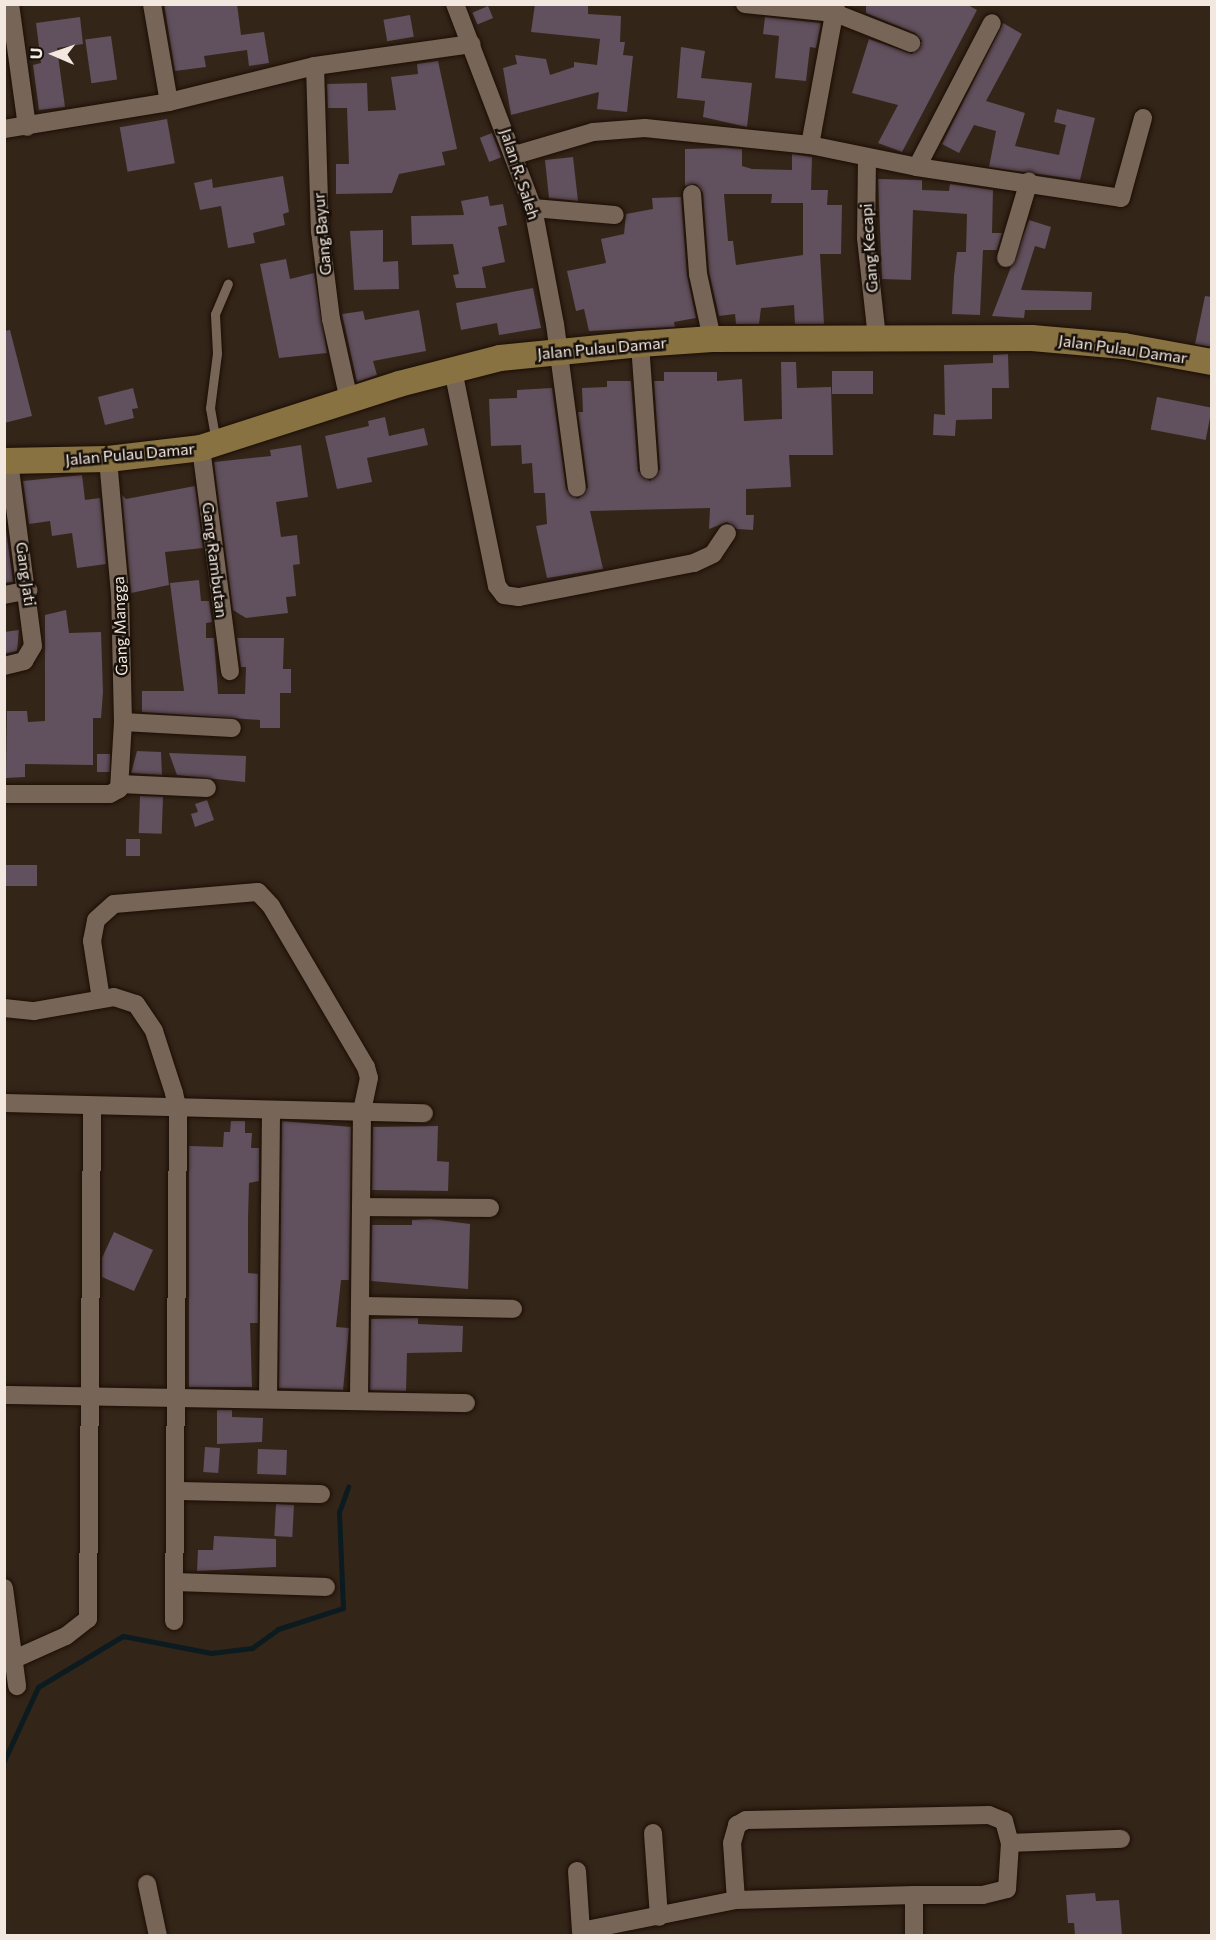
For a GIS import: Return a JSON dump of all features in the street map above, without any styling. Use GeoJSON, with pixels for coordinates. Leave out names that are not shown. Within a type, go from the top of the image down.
{"type":"FeatureCollection","features":[{"type":"Feature","properties":{"kind":"street"},"geometry":{"type":"LineString","coordinates":[[10,4],[27,127]]}},
{"type":"Feature","properties":{"kind":"street"},"geometry":{"type":"LineString","coordinates":[[152,4],[168,102]]}},
{"type":"Feature","properties":{"kind":"street","name":"Jalan R. Saleh"},"geometry":{"type":"LineString","coordinates":[[455,4],[515,155],[532,208],[558,351],[577,488]]}},
{"type":"Feature","properties":{"kind":"street"},"geometry":{"type":"LineString","coordinates":[[745,4],[835,9],[911,43]]}},
{"type":"Feature","properties":{"kind":"street"},"geometry":{"type":"LineString","coordinates":[[810,145],[835,9]]}},
{"type":"Feature","properties":{"kind":"street"},"geometry":{"type":"LineString","coordinates":[[917,167],[992,24]]}},
{"type":"Feature","properties":{"kind":"street"},"geometry":{"type":"LineString","coordinates":[[4,129],[168,102],[315,66],[471,44]]}},
{"type":"Feature","properties":{"kind":"street","name":"Gang Bayur"},"geometry":{"type":"LineString","coordinates":[[315,66],[320,231],[331,319],[349,400]]}},
{"type":"Feature","properties":{"kind":"street"},"geometry":{"type":"LineString","coordinates":[[515,155],[594,132],[628,128],[810,145],[917,167],[1029,181],[1122,198],[1143,118]]}},
{"type":"Feature","properties":{"kind":"street","name":"Gang Kecapi"},"geometry":{"type":"LineString","coordinates":[[867,158],[866,238],[877,338]]}},
{"type":"Feature","properties":{"kind":"street"},"geometry":{"type":"LineString","coordinates":[[1005,258],[1029,181]]}},
{"type":"Feature","properties":{"kind":"street"},"geometry":{"type":"LineString","coordinates":[[692,194],[698,274],[712,339]]}},
{"type":"Feature","properties":{"kind":"street"},"geometry":{"type":"LineString","coordinates":[[532,208],[615,215]]}},
{"type":"Feature","properties":{"kind":"street","name":"Jalan Pulau Damar"},"geometry":{"type":"LineString","coordinates":[[7,461],[108,459],[209,446],[349,400],[500,358],[640,344],[712,339],[1068,339],[1212,362]]}},
{"type":"Feature","properties":{"kind":"street"},"geometry":{"type":"LineString","coordinates":[[640,344],[649,470]]}},
{"type":"Feature","properties":{"kind":"street"},"geometry":{"type":"LineString","coordinates":[[453,370],[497,586],[504,595],[519,597],[694,563],[713,554],[728,532]]}},
{"type":"Feature","properties":{"kind":"street","name":"Gang Rambutan"},"geometry":{"type":"LineString","coordinates":[[209,446],[230,671]]}},
{"type":"Feature","properties":{"kind":"street","name":"Gang Mangga"},"geometry":{"type":"LineString","coordinates":[[108,459],[120,594],[123,722],[118,788]]}},
{"type":"Feature","properties":{"kind":"street","name":"Gang Jati"},"geometry":{"type":"LineString","coordinates":[[4,666],[24,661],[32,652],[29,590],[7,461]]}},
{"type":"Feature","properties":{"kind":"street"},"geometry":{"type":"LineString","coordinates":[[4,594],[29,590]]}},
{"type":"Feature","properties":{"kind":"street"},"geometry":{"type":"LineString","coordinates":[[123,722],[232,728]]}},
{"type":"Feature","properties":{"kind":"street"},"geometry":{"type":"LineString","coordinates":[[4,794],[118,788],[207,788]]}},
{"type":"Feature","properties":{"kind":"street"},"geometry":{"type":"LineString","coordinates":[[101,999],[92,941],[96,920],[114,904],[258,892],[271,906],[366,1067],[362,1112],[358,1400]]}},
{"type":"Feature","properties":{"kind":"street"},"geometry":{"type":"LineString","coordinates":[[4,1008],[34,1011],[101,999],[126,999],[146,1014],[178,1110],[177,1491],[174,1621]]}},
{"type":"Feature","properties":{"kind":"street"},"geometry":{"type":"LineString","coordinates":[[4,1103],[178,1110],[424,1113]]}},
{"type":"Feature","properties":{"kind":"street"},"geometry":{"type":"LineString","coordinates":[[10,1661],[66,1636],[88,1619],[92,1106]]}},
{"type":"Feature","properties":{"kind":"street"},"geometry":{"type":"LineString","coordinates":[[268,1399],[271,1111]]}},
{"type":"Feature","properties":{"kind":"street"},"geometry":{"type":"LineString","coordinates":[[361,1207],[490,1208]]}},
{"type":"Feature","properties":{"kind":"street"},"geometry":{"type":"LineString","coordinates":[[360,1306],[513,1309]]}},
{"type":"Feature","properties":{"kind":"street"},"geometry":{"type":"LineString","coordinates":[[4,1395],[466,1403]]}},
{"type":"Feature","properties":{"kind":"street"},"geometry":{"type":"LineString","coordinates":[[177,1491],[321,1494]]}},
{"type":"Feature","properties":{"kind":"street"},"geometry":{"type":"LineString","coordinates":[[176,1582],[326,1587]]}},
{"type":"Feature","properties":{"kind":"street"},"geometry":{"type":"LineString","coordinates":[[4,1588],[10,1661],[17,1686]]}},
{"type":"Feature","properties":{"kind":"street"},"geometry":{"type":"LineString","coordinates":[[577,1871],[581,1931],[736,1900],[983,1895],[1007,1889],[1010,1843],[1004,1821],[989,1815],[746,1820],[737,1825],[732,1843],[736,1900]]}},
{"type":"Feature","properties":{"kind":"street"},"geometry":{"type":"LineString","coordinates":[[653,1833],[659,1917]]}},
{"type":"Feature","properties":{"kind":"street"},"geometry":{"type":"LineString","coordinates":[[1010,1843],[1121,1839]]}},
{"type":"Feature","properties":{"kind":"street"},"geometry":{"type":"LineString","coordinates":[[147,1884],[158,1935]]}},
{"type":"Feature","properties":{"kind":"street"},"geometry":{"type":"LineString","coordinates":[[914,1895],[914,1935]]}},
{"type":"Feature","properties":{"kind":"lane"},"geometry":{"type":"LineString","coordinates":[[209,446],[210,408],[218,352],[215,315],[228,284]]}},
{"type":"Feature","properties":{"kind":"building"},"geometry":{"type":"Polygon","coordinates":[[[164,4],[237,4],[241,35],[264,32],[269,63],[249,66],[247,50],[204,56],[206,67],[175,71],[164,4]]]}},
{"type":"Feature","properties":{"kind":"building"},"geometry":{"type":"Polygon","coordinates":[[[535,4],[588,4],[588,14],[621,16],[620,42],[625,42],[623,55],[633,56],[627,112],[597,109],[599,92],[511,115],[503,68],[517,64],[515,55],[546,59],[550,75],[574,67],[574,62],[597,65],[600,39],[531,32],[535,4]]]}},
{"type":"Feature","properties":{"kind":"building"},"geometry":{"type":"Polygon","coordinates":[[[866,4],[966,4],[977,10],[902,152],[878,143],[898,105],[852,93],[869,39],[912,54],[922,41],[915,33],[866,13],[866,4]]]}},
{"type":"Feature","properties":{"kind":"building"},"geometry":{"type":"Polygon","coordinates":[[[488,6],[493,18],[477,25],[472,13],[488,6]]]}},
{"type":"Feature","properties":{"kind":"building"},"geometry":{"type":"Polygon","coordinates":[[[410,15],[414,37],[387,41],[383,20],[410,15]]]}},
{"type":"Feature","properties":{"kind":"building"},"geometry":{"type":"Polygon","coordinates":[[[80,17],[83,44],[57,48],[65,107],[39,110],[33,65],[41,63],[36,23],[80,17]]]}},
{"type":"Feature","properties":{"kind":"building"},"geometry":{"type":"Polygon","coordinates":[[[765,17],[821,23],[816,48],[810,47],[806,81],[775,78],[779,36],[763,34],[765,17]]]}},
{"type":"Feature","properties":{"kind":"building"},"geometry":{"type":"Polygon","coordinates":[[[1003,23],[1022,34],[986,101],[1025,113],[1015,146],[1059,155],[1066,125],[1054,122],[1057,109],[1095,118],[1080,180],[989,167],[996,131],[974,125],[959,153],[942,144],[1003,23]]]}},
{"type":"Feature","properties":{"kind":"building"},"geometry":{"type":"Polygon","coordinates":[[[111,36],[117,80],[91,83],[85,40],[111,36]]]}},
{"type":"Feature","properties":{"kind":"building"},"geometry":{"type":"Polygon","coordinates":[[[681,47],[705,51],[701,78],[752,83],[747,127],[703,117],[705,101],[677,98],[681,47]]]}},
{"type":"Feature","properties":{"kind":"building"},"geometry":{"type":"Polygon","coordinates":[[[438,61],[457,149],[442,152],[445,165],[399,174],[392,193],[336,194],[336,164],[349,164],[347,108],[328,108],[327,84],[367,83],[368,111],[396,110],[391,77],[418,74],[417,64],[438,61]]]}},
{"type":"Feature","properties":{"kind":"building"},"geometry":{"type":"Polygon","coordinates":[[[167,119],[175,163],[128,172],[120,127],[167,119]]]}},
{"type":"Feature","properties":{"kind":"building"},"geometry":{"type":"Polygon","coordinates":[[[492,133],[501,157],[489,162],[480,138],[492,133]]]}},
{"type":"Feature","properties":{"kind":"building"},"geometry":{"type":"Polygon","coordinates":[[[685,149],[742,149],[742,166],[752,169],[792,170],[792,154],[812,157],[811,190],[828,190],[827,205],[842,205],[841,254],[820,254],[824,324],[795,324],[794,305],[761,308],[759,324],[736,324],[735,314],[719,316],[709,272],[703,193],[696,184],[685,186],[685,149]],[[724,194],[728,241],[733,241],[736,265],[803,255],[803,203],[771,203],[772,194],[724,194]]]}},
{"type":"Feature","properties":{"kind":"building"},"geometry":{"type":"Polygon","coordinates":[[[573,157],[578,201],[549,198],[545,160],[573,157]]]}},
{"type":"Feature","properties":{"kind":"building"},"geometry":{"type":"Polygon","coordinates":[[[283,176],[289,212],[283,214],[285,225],[253,233],[255,243],[228,248],[221,206],[200,210],[194,183],[212,179],[213,188],[283,176]]]}},
{"type":"Feature","properties":{"kind":"building"},"geometry":{"type":"Polygon","coordinates":[[[878,179],[922,180],[922,190],[949,191],[950,184],[993,190],[992,233],[1002,233],[997,250],[983,250],[980,315],[952,314],[957,252],[966,252],[967,214],[913,210],[911,280],[882,279],[878,179]]]}},
{"type":"Feature","properties":{"kind":"building"},"geometry":{"type":"Polygon","coordinates":[[[488,196],[490,206],[503,204],[507,225],[498,227],[505,262],[482,267],[486,288],[456,288],[453,275],[459,274],[453,244],[412,245],[411,216],[464,215],[461,201],[488,196]]]}},
{"type":"Feature","properties":{"kind":"building"},"geometry":{"type":"Polygon","coordinates":[[[681,197],[687,275],[696,318],[674,322],[675,327],[589,331],[584,309],[576,311],[567,271],[606,263],[601,239],[624,234],[626,214],[653,209],[652,198],[681,197]]]}},
{"type":"Feature","properties":{"kind":"building"},"geometry":{"type":"Polygon","coordinates":[[[1029,220],[1051,227],[1045,249],[1035,246],[1021,290],[1092,292],[1091,310],[1025,310],[1024,318],[992,316],[1029,220]]]}},
{"type":"Feature","properties":{"kind":"building"},"geometry":{"type":"Polygon","coordinates":[[[383,230],[383,262],[398,261],[399,289],[354,290],[350,231],[383,230]]]}},
{"type":"Feature","properties":{"kind":"building"},"geometry":{"type":"Polygon","coordinates":[[[286,259],[290,279],[314,273],[327,353],[279,358],[260,264],[286,259]]]}},
{"type":"Feature","properties":{"kind":"building"},"geometry":{"type":"Polygon","coordinates":[[[533,288],[541,328],[499,335],[497,323],[461,330],[456,303],[533,288]]]}},
{"type":"Feature","properties":{"kind":"building"},"geometry":{"type":"Polygon","coordinates":[[[1205,296],[1212,297],[1212,347],[1195,344],[1205,296]]]}},
{"type":"Feature","properties":{"kind":"building"},"geometry":{"type":"Polygon","coordinates":[[[419,310],[426,351],[373,361],[377,375],[357,382],[342,314],[363,311],[365,320],[419,310]]]}},
{"type":"Feature","properties":{"kind":"building"},"geometry":{"type":"Polygon","coordinates":[[[10,330],[32,416],[4,423],[4,331],[10,330]]]}},
{"type":"Feature","properties":{"kind":"building"},"geometry":{"type":"Polygon","coordinates":[[[1008,354],[1009,388],[992,388],[992,419],[956,420],[955,436],[933,435],[934,414],[945,415],[944,365],[993,363],[993,355],[1008,354]]]}},
{"type":"Feature","properties":{"kind":"building"},"geometry":{"type":"Polygon","coordinates":[[[781,362],[796,362],[797,388],[831,387],[833,455],[789,455],[791,487],[746,489],[746,515],[754,515],[753,530],[737,529],[727,522],[709,529],[710,508],[590,511],[603,569],[547,578],[536,526],[547,524],[545,493],[534,493],[532,463],[522,464],[521,445],[491,446],[489,399],[517,398],[517,390],[552,388],[566,489],[578,499],[588,487],[578,412],[583,412],[582,388],[607,387],[607,381],[631,381],[638,471],[650,481],[660,469],[654,381],[664,381],[664,372],[717,372],[717,381],[742,379],[744,421],[782,419],[781,362]]]}},
{"type":"Feature","properties":{"kind":"building"},"geometry":{"type":"Polygon","coordinates":[[[832,371],[873,371],[873,394],[832,394],[832,371]]]}},
{"type":"Feature","properties":{"kind":"building"},"geometry":{"type":"Polygon","coordinates":[[[133,388],[138,408],[132,409],[134,418],[105,425],[98,397],[133,388]]]}},
{"type":"Feature","properties":{"kind":"building"},"geometry":{"type":"Polygon","coordinates":[[[1157,397],[1212,408],[1206,440],[1151,429],[1157,397]]]}},
{"type":"Feature","properties":{"kind":"building"},"geometry":{"type":"Polygon","coordinates":[[[385,417],[389,436],[424,428],[428,445],[367,458],[372,482],[337,489],[325,436],[369,426],[368,421],[385,417]]]}},
{"type":"Feature","properties":{"kind":"building"},"geometry":{"type":"Polygon","coordinates":[[[301,445],[308,497],[276,502],[281,537],[297,535],[300,564],[293,565],[296,596],[286,597],[288,613],[246,618],[233,610],[214,462],[271,456],[270,450],[301,445]]]}},
{"type":"Feature","properties":{"kind":"building"},"geometry":{"type":"Polygon","coordinates":[[[82,475],[85,500],[100,498],[106,564],[77,568],[72,533],[52,536],[50,521],[29,524],[23,481],[82,475]]]}},
{"type":"Feature","properties":{"kind":"building"},"geometry":{"type":"Polygon","coordinates":[[[195,486],[203,548],[165,552],[169,585],[131,593],[122,495],[126,499],[195,486]]]}},
{"type":"Feature","properties":{"kind":"building"},"geometry":{"type":"Polygon","coordinates":[[[4,514],[13,582],[4,583],[4,514]]]}},
{"type":"Feature","properties":{"kind":"building"},"geometry":{"type":"Polygon","coordinates":[[[199,580],[201,601],[209,601],[212,622],[206,623],[206,638],[214,638],[218,694],[245,694],[246,667],[241,667],[237,638],[284,638],[283,669],[291,669],[291,693],[280,693],[280,728],[260,728],[260,720],[142,712],[142,691],[184,691],[170,583],[199,580]]]}},
{"type":"Feature","properties":{"kind":"building"},"geometry":{"type":"Polygon","coordinates":[[[66,610],[69,633],[101,632],[103,692],[101,718],[93,718],[93,765],[25,764],[25,777],[6,778],[7,711],[27,711],[28,722],[45,721],[45,615],[66,610]]]}},
{"type":"Feature","properties":{"kind":"building"},"geometry":{"type":"Polygon","coordinates":[[[19,630],[17,651],[4,654],[4,632],[19,630]]]}},
{"type":"Feature","properties":{"kind":"building"},"geometry":{"type":"Polygon","coordinates":[[[137,751],[161,752],[162,775],[131,773],[137,751]]]}},
{"type":"Feature","properties":{"kind":"building"},"geometry":{"type":"Polygon","coordinates":[[[169,753],[246,756],[245,782],[177,775],[169,753]]]}},
{"type":"Feature","properties":{"kind":"building"},"geometry":{"type":"Polygon","coordinates":[[[97,754],[110,754],[110,772],[97,772],[97,754]]]}},
{"type":"Feature","properties":{"kind":"building"},"geometry":{"type":"Polygon","coordinates":[[[140,796],[163,797],[162,834],[139,833],[140,796]]]}},
{"type":"Feature","properties":{"kind":"building"},"geometry":{"type":"Polygon","coordinates":[[[207,800],[214,820],[195,827],[191,814],[198,812],[195,804],[207,800]]]}},
{"type":"Feature","properties":{"kind":"building"},"geometry":{"type":"Polygon","coordinates":[[[126,839],[140,839],[140,856],[126,856],[126,839]]]}},
{"type":"Feature","properties":{"kind":"building"},"geometry":{"type":"Polygon","coordinates":[[[6,865],[37,865],[37,886],[6,886],[6,865]]]}},
{"type":"Feature","properties":{"kind":"building"},"geometry":{"type":"Polygon","coordinates":[[[231,1121],[245,1121],[245,1133],[252,1133],[251,1148],[259,1148],[259,1181],[249,1183],[248,1273],[258,1274],[258,1323],[250,1323],[252,1387],[189,1387],[189,1146],[223,1147],[224,1132],[230,1132],[231,1121]]]}},
{"type":"Feature","properties":{"kind":"building"},"geometry":{"type":"Polygon","coordinates":[[[282,1121],[351,1127],[349,1280],[341,1280],[336,1327],[349,1328],[343,1390],[279,1388],[282,1121]]]}},
{"type":"Feature","properties":{"kind":"building"},"geometry":{"type":"Polygon","coordinates":[[[438,1126],[437,1161],[449,1162],[448,1191],[372,1190],[373,1127],[438,1126]]]}},
{"type":"Feature","properties":{"kind":"building"},"geometry":{"type":"Polygon","coordinates":[[[431,1219],[470,1224],[468,1289],[371,1281],[372,1225],[412,1225],[412,1220],[431,1219]]]}},
{"type":"Feature","properties":{"kind":"building"},"geometry":{"type":"Polygon","coordinates":[[[114,1232],[153,1250],[134,1291],[102,1277],[102,1258],[114,1232]]]}},
{"type":"Feature","properties":{"kind":"building"},"geometry":{"type":"Polygon","coordinates":[[[418,1318],[418,1324],[463,1326],[462,1352],[407,1353],[406,1391],[370,1390],[371,1319],[418,1318]]]}},
{"type":"Feature","properties":{"kind":"building"},"geometry":{"type":"Polygon","coordinates":[[[217,1410],[232,1410],[232,1417],[263,1418],[262,1442],[217,1444],[217,1410]]]}},
{"type":"Feature","properties":{"kind":"building"},"geometry":{"type":"Polygon","coordinates":[[[205,1447],[220,1448],[218,1473],[203,1472],[205,1447]]]}},
{"type":"Feature","properties":{"kind":"building"},"geometry":{"type":"Polygon","coordinates":[[[258,1449],[287,1450],[286,1475],[257,1474],[258,1449]]]}},
{"type":"Feature","properties":{"kind":"building"},"geometry":{"type":"Polygon","coordinates":[[[276,1504],[294,1505],[292,1537],[274,1536],[276,1504]]]}},
{"type":"Feature","properties":{"kind":"building"},"geometry":{"type":"Polygon","coordinates":[[[214,1536],[276,1539],[276,1567],[197,1571],[198,1550],[213,1550],[214,1536]]]}},
{"type":"Feature","properties":{"kind":"building"},"geometry":{"type":"Polygon","coordinates":[[[1095,1893],[1096,1901],[1119,1900],[1122,1935],[1075,1935],[1074,1923],[1068,1923],[1066,1895],[1095,1893]]]}},
{"type":"Feature","properties":{"kind":"waterway"},"geometry":{"type":"LineString","coordinates":[[4,1761],[38,1687],[123,1636],[211,1653],[252,1648],[278,1629],[343,1608],[339,1512],[348,1487]]}}]}
